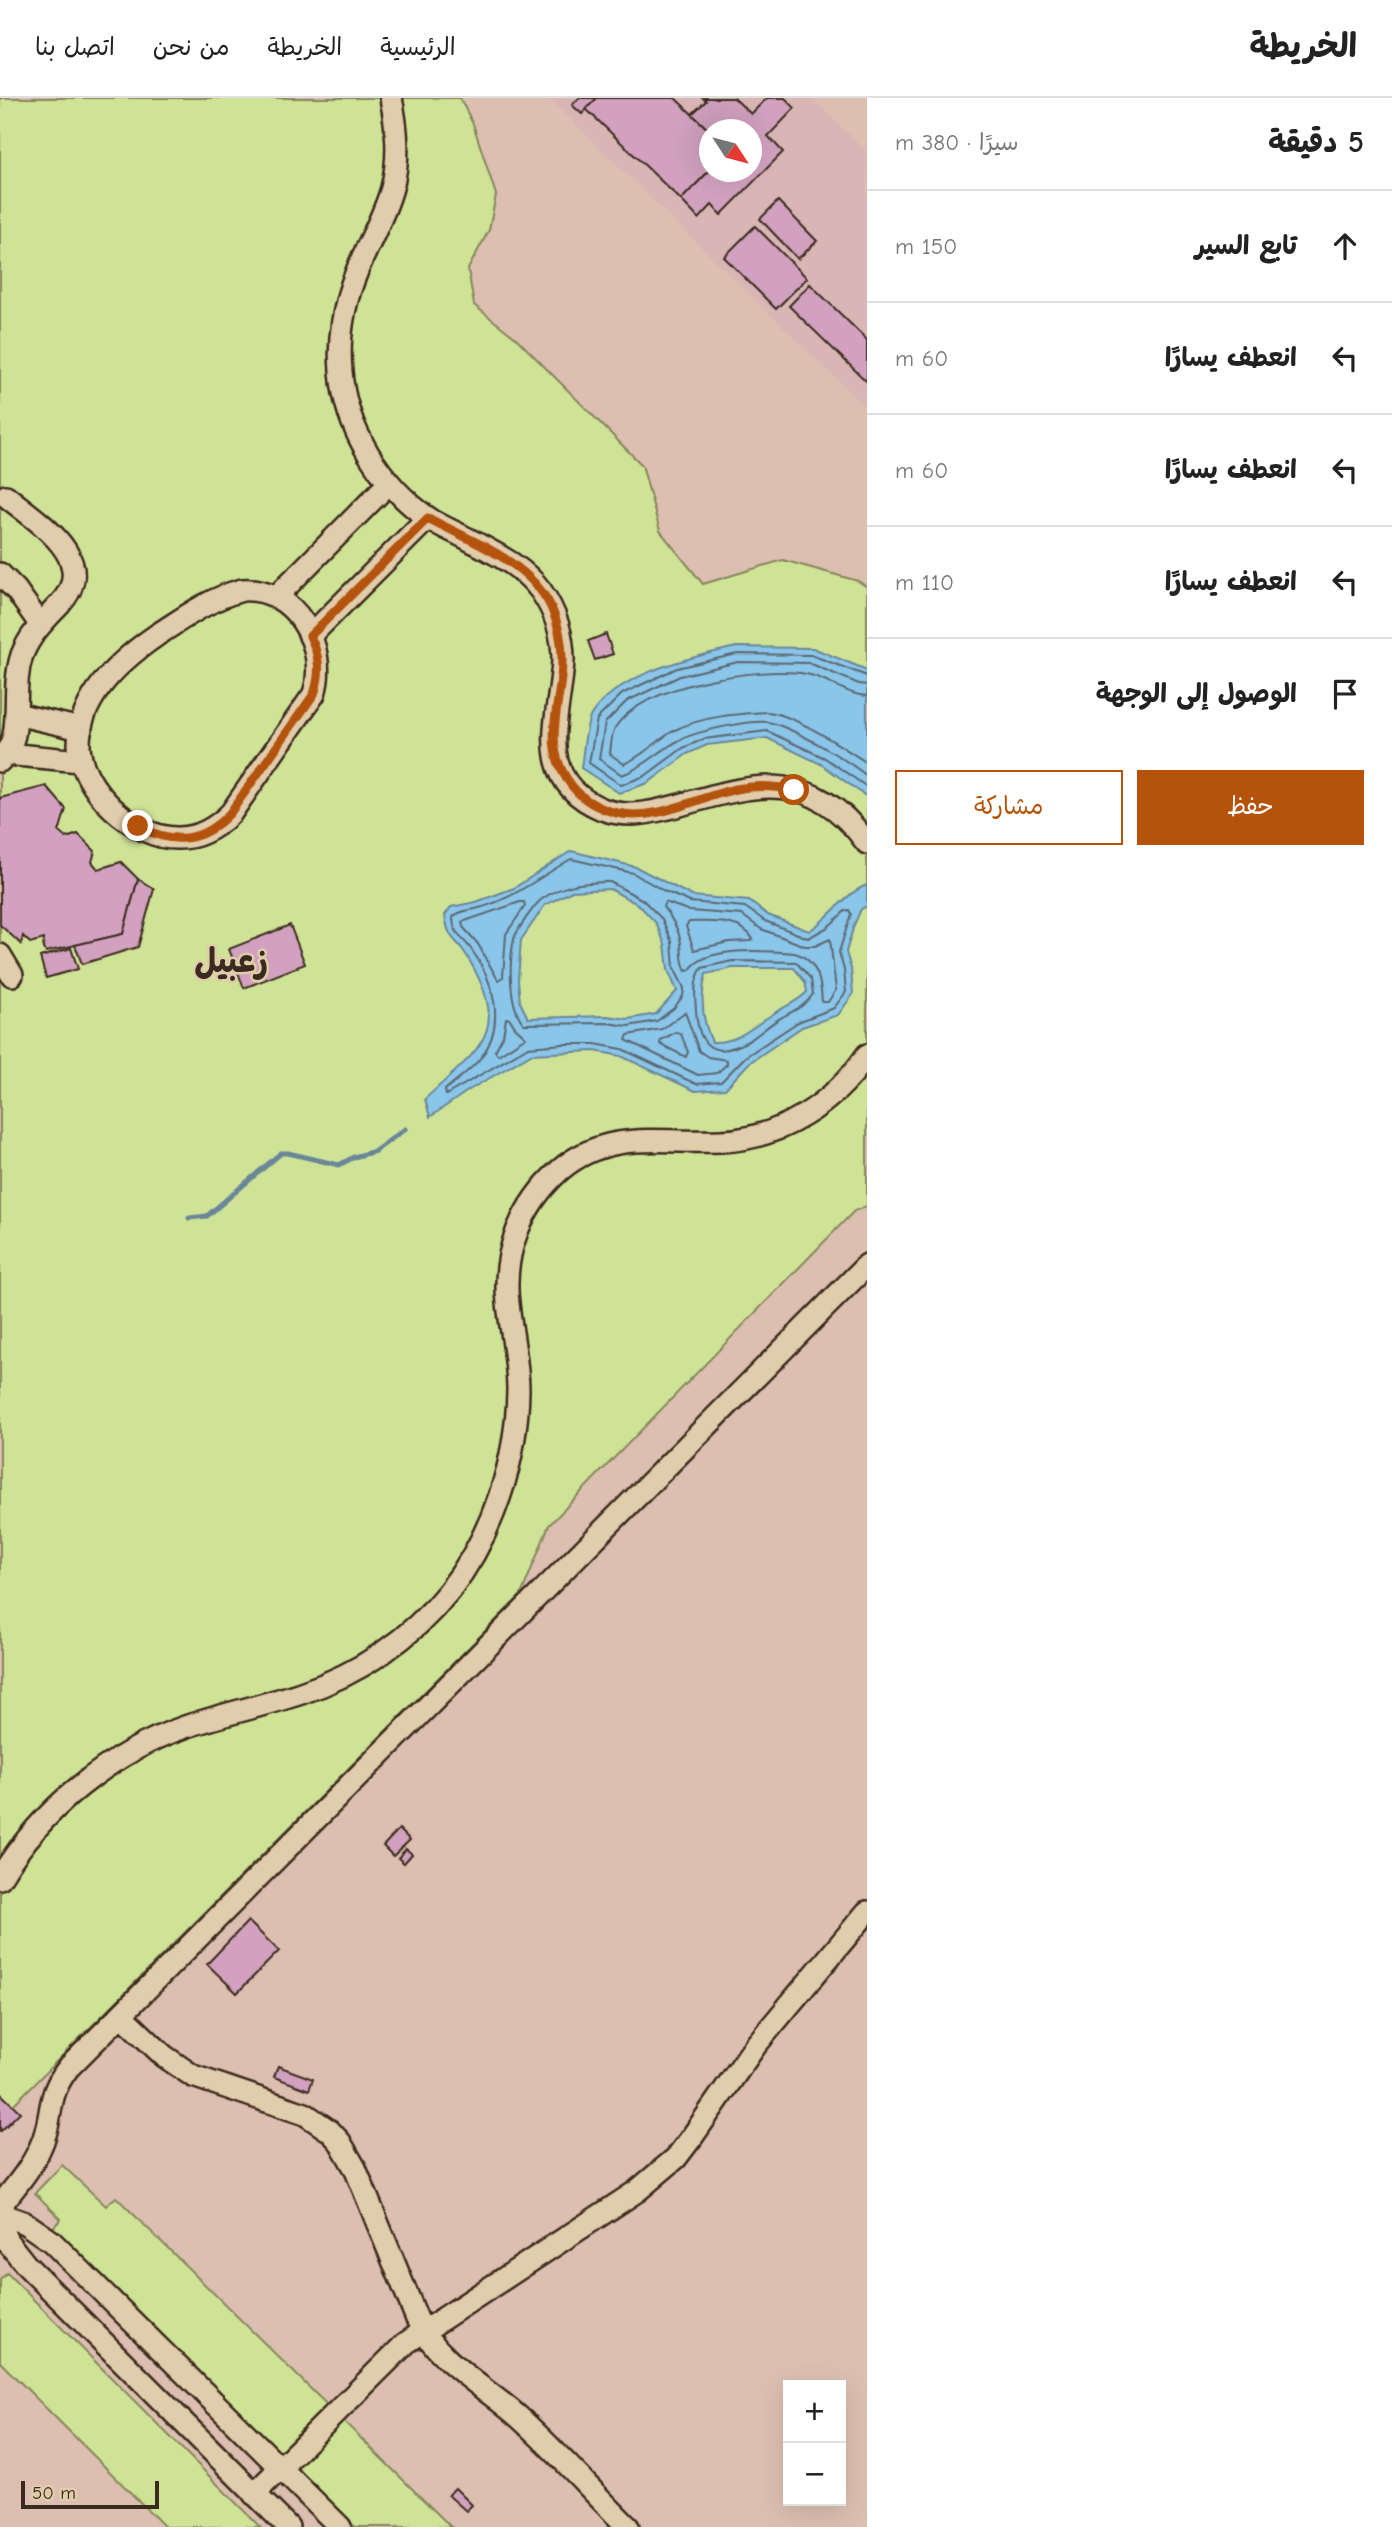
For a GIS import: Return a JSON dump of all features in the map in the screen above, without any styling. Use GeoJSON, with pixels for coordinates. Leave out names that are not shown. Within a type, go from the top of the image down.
{"type":"FeatureCollection","features":[{"type":"Feature","properties":{"kind":"street"},"geometry":{"type":"LineString","coordinates":[[391,98],[397,145],[392,187],[349,293],[342,332],[341,372],[350,412],[366,449],[389,483],[428,518],[512,563],[534,582],[550,606],[559,632],[563,661],[553,731],[554,747],[565,778],[588,801],[619,813],[635,814],[652,813],[735,789],[775,786],[813,796],[830,806],[846,818],[867,844]]}},
{"type":"Feature","properties":{"kind":"street"},"geometry":{"type":"LineString","coordinates":[[277,596],[389,483]]}},
{"type":"Feature","properties":{"kind":"street"},"geometry":{"type":"LineString","coordinates":[[6,496],[58,540],[71,559],[73,570],[68,593],[40,624],[26,647],[17,672],[14,735],[3,758],[80,761]]}},
{"type":"Feature","properties":{"kind":"street"},"geometry":{"type":"LineString","coordinates":[[310,636],[428,518]]}},
{"type":"Feature","properties":{"kind":"street"},"geometry":{"type":"LineString","coordinates":[[0,574],[16,590],[40,624]]}},
{"type":"Feature","properties":{"kind":"street"},"geometry":{"type":"LineString","coordinates":[[254,590],[277,596],[296,615],[310,636],[318,658],[318,682],[309,705],[220,824],[207,832],[178,839],[163,837],[138,826],[109,805],[93,785],[80,761],[80,729],[102,684],[134,651],[200,606],[227,594],[254,590]]}},
{"type":"Feature","properties":{"kind":"street"},"geometry":{"type":"LineString","coordinates":[[16,714],[80,729]]}},
{"type":"Feature","properties":{"kind":"street"},"geometry":{"type":"LineString","coordinates":[[0,955],[12,975]]}},
{"type":"Feature","properties":{"kind":"street"},"geometry":{"type":"LineString","coordinates":[[0,1878],[43,1820],[80,1787],[121,1758],[184,1727],[298,1695],[345,1676],[410,1632],[449,1590],[480,1542],[508,1468],[518,1394],[518,1368],[507,1302],[509,1260],[521,1220],[532,1200],[547,1182],[564,1167],[604,1146],[648,1139],[725,1141],[749,1138],[773,1130],[827,1100],[854,1074],[867,1055]]}},
{"type":"Feature","properties":{"kind":"street"},"geometry":{"type":"LineString","coordinates":[[0,2206],[40,2148],[48,2123],[51,2098],[61,2077],[867,1265]]}},
{"type":"Feature","properties":{"kind":"street"},"geometry":{"type":"LineString","coordinates":[[254,2494],[391,2356],[423,2330],[637,2191],[657,2175],[692,2137],[772,2025],[832,1957],[867,1912]]}},
{"type":"Feature","properties":{"kind":"street"},"geometry":{"type":"LineString","coordinates":[[121,2015],[164,2056],[193,2076],[305,2114],[330,2131],[349,2154],[423,2330],[437,2350],[523,2421],[628,2527]]}},
{"type":"Feature","properties":{"kind":"street"},"geometry":{"type":"LineString","coordinates":[[0,2214],[25,2223],[51,2241],[340,2527]]}},
{"type":"Feature","properties":{"kind":"street"},"geometry":{"type":"LineString","coordinates":[[0,2227],[7,2241],[26,2265],[288,2527]]}},
{"type":"Feature","properties":{"kind":"shaded area"},"geometry":{"type":"Polygon","coordinates":[[[548,98],[812,98],[867,152],[867,409],[548,98]]]}},
{"type":"Feature","properties":{"kind":"green space"},"geometry":{"type":"Polygon","coordinates":[[[0,98],[460,98],[473,124],[496,195],[489,230],[468,269],[474,305],[517,339],[642,465],[660,531],[703,584],[783,560],[858,581],[867,587],[867,1206],[854,1211],[549,1525],[521,1595],[11,2107],[0,2115],[0,98]]]}},
{"type":"Feature","properties":{"kind":"green space"},"geometry":{"type":"Polygon","coordinates":[[[62,2165],[106,2206],[116,2197],[451,2527],[355,2527],[50,2231],[61,2219],[35,2193],[62,2165]]]}},
{"type":"Feature","properties":{"kind":"green space"},"geometry":{"type":"Polygon","coordinates":[[[7,2273],[260,2527],[165,2527],[0,2362],[0,2280],[7,2273]]]}},
{"type":"Feature","properties":{"kind":"water"},"geometry":{"type":"Polygon","coordinates":[[[736,647],[813,648],[867,670],[867,797],[821,764],[767,738],[707,745],[687,754],[648,783],[619,793],[581,768],[589,720],[603,700],[637,677],[657,669],[736,647]]]}},
{"type":"Feature","properties":{"kind":"water"},"geometry":{"type":"Polygon","coordinates":[[[571,851],[636,867],[692,896],[749,901],[768,915],[809,931],[852,894],[867,885],[867,906],[861,909],[846,952],[851,969],[853,994],[838,1015],[802,1027],[749,1063],[725,1089],[695,1091],[621,1056],[595,1051],[531,1054],[469,1090],[430,1117],[425,1099],[475,1051],[484,1037],[488,1022],[488,1004],[481,982],[467,956],[451,935],[445,915],[451,907],[476,902],[514,888],[571,851]],[[610,889],[572,891],[545,905],[521,940],[518,980],[520,1002],[528,1018],[607,1016],[628,1019],[656,1014],[677,991],[668,970],[665,944],[656,923],[639,905],[610,889]],[[733,968],[706,974],[703,1008],[712,1042],[730,1040],[744,1033],[807,992],[805,982],[794,968],[733,968]]]}},
{"type":"Feature","properties":{"kind":"building"},"geometry":{"type":"Polygon","coordinates":[[[579,98],[596,99],[582,114],[572,105],[579,98]]]}},
{"type":"Feature","properties":{"kind":"building"},"geometry":{"type":"Polygon","coordinates":[[[597,98],[675,98],[699,121],[699,181],[681,200],[586,109],[597,98]]]}},
{"type":"Feature","properties":{"kind":"building"},"geometry":{"type":"Polygon","coordinates":[[[703,98],[734,98],[751,114],[767,98],[785,98],[795,108],[768,136],[783,152],[762,173],[762,119],[699,121],[692,114],[706,101],[703,98]]]}},
{"type":"Feature","properties":{"kind":"building"},"geometry":{"type":"Polygon","coordinates":[[[699,181],[753,182],[721,215],[712,205],[699,219],[681,200],[699,181]]]}},
{"type":"Feature","properties":{"kind":"building"},"geometry":{"type":"Polygon","coordinates":[[[778,201],[817,241],[798,259],[760,219],[778,201]]]}},
{"type":"Feature","properties":{"kind":"building"},"geometry":{"type":"Polygon","coordinates":[[[755,226],[807,278],[776,309],[724,257],[755,226]]]}},
{"type":"Feature","properties":{"kind":"building"},"geometry":{"type":"Polygon","coordinates":[[[810,284],[867,340],[867,382],[789,306],[810,284]]]}},
{"type":"Feature","properties":{"kind":"building"},"geometry":{"type":"Polygon","coordinates":[[[606,634],[613,654],[595,660],[588,641],[606,634]]]}},
{"type":"Feature","properties":{"kind":"building"},"geometry":{"type":"Polygon","coordinates":[[[46,786],[66,809],[59,832],[66,838],[78,834],[95,851],[92,862],[98,869],[121,862],[138,879],[123,934],[46,952],[43,949],[44,939],[30,943],[23,936],[21,944],[0,925],[0,798],[46,786]]]}},
{"type":"Feature","properties":{"kind":"building"},"geometry":{"type":"Polygon","coordinates":[[[138,879],[154,889],[138,947],[82,964],[75,945],[123,934],[138,879]]]}},
{"type":"Feature","properties":{"kind":"building"},"geometry":{"type":"Polygon","coordinates":[[[290,925],[305,964],[244,988],[229,949],[290,925]]]}},
{"type":"Feature","properties":{"kind":"building"},"geometry":{"type":"Polygon","coordinates":[[[71,948],[78,969],[46,978],[40,957],[71,948]]]}},
{"type":"Feature","properties":{"kind":"building"},"geometry":{"type":"Polygon","coordinates":[[[399,1829],[410,1840],[393,1856],[383,1846],[399,1829]]]}},
{"type":"Feature","properties":{"kind":"building"},"geometry":{"type":"Polygon","coordinates":[[[406,1849],[412,1854],[404,1863],[398,1858],[406,1849]]]}},
{"type":"Feature","properties":{"kind":"building"},"geometry":{"type":"Polygon","coordinates":[[[248,1921],[279,1951],[237,1993],[207,1964],[248,1921]]]}},
{"type":"Feature","properties":{"kind":"building"},"geometry":{"type":"Polygon","coordinates":[[[278,2066],[313,2079],[309,2090],[274,2077],[278,2066]]]}},
{"type":"Feature","properties":{"kind":"building"},"geometry":{"type":"Polygon","coordinates":[[[0,2093],[20,2112],[1,2131],[0,2131],[0,2093]]]}},
{"type":"Feature","properties":{"kind":"building"},"geometry":{"type":"Polygon","coordinates":[[[455,2488],[472,2505],[466,2511],[448,2495],[455,2488]]]}},
{"type":"Feature","properties":{"kind":"waterway"},"geometry":{"type":"LineString","coordinates":[[189,1218],[207,1216],[281,1153],[339,1165],[375,1151],[405,1129]]}},
{"type":"Feature","properties":{"kind":"district","name":"زعبيل"},"geometry":{"type":"Point","coordinates":[231,960]}},
{"type":"Feature","properties":{"kind":"route"},"geometry":{"type":"LineString","coordinates":[[138,826],[163,837],[178,839],[207,832],[220,824],[309,705],[318,682],[319,670],[318,658],[310,636],[428,518],[512,563],[540,589],[550,606],[562,642],[563,661],[553,731],[554,747],[565,778],[588,801],[603,809],[635,814],[652,813],[735,789],[775,786],[794,790]]}}]}
